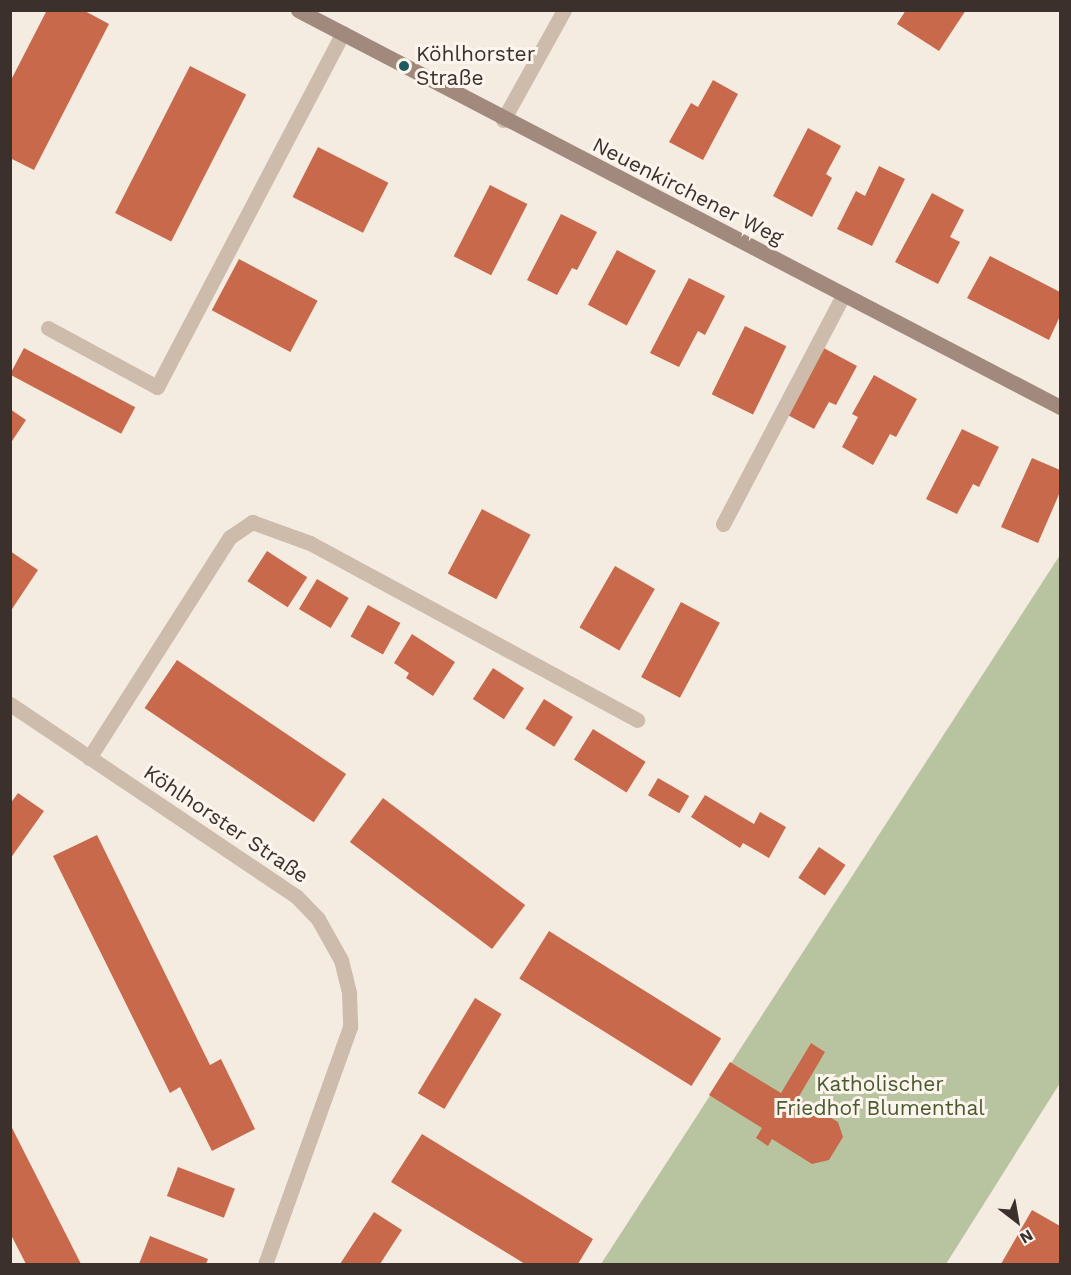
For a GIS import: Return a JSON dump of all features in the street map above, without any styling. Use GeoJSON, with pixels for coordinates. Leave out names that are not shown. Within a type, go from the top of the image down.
{"type":"FeatureCollection","features":[{"type":"Feature","properties":{"kind":"street","name":"Neuenkirchener Weg"},"geometry":{"type":"LineString","coordinates":[[298,10],[503,120],[1060,407]]}},
{"type":"Feature","properties":{"kind":"street"},"geometry":{"type":"LineString","coordinates":[[503,120],[564,10]]}},
{"type":"Feature","properties":{"kind":"street"},"geometry":{"type":"LineString","coordinates":[[48,328],[157,387],[343,33]]}},
{"type":"Feature","properties":{"kind":"street"},"geometry":{"type":"LineString","coordinates":[[723,525],[843,295]]}},
{"type":"Feature","properties":{"kind":"street"},"geometry":{"type":"LineString","coordinates":[[89,758],[231,537],[252,522],[310,543],[637,720]]}},
{"type":"Feature","properties":{"kind":"street","name":"Köhlhorster Straße"},"geometry":{"type":"LineString","coordinates":[[10,704],[296,896],[318,919],[341,960],[349,993],[347,1037],[265,1264]]}},
{"type":"Feature","properties":{"kind":"green space","name":"Katholischer Friedhof Blumenthal"},"geometry":{"type":"Polygon","coordinates":[[[1060,555],[1060,1083],[946,1264],[601,1264],[1060,555]]]}},
{"type":"Feature","properties":{"kind":"building"},"geometry":{"type":"Polygon","coordinates":[[[47,10],[83,10],[109,24],[34,170],[10,158],[10,82],[47,10]]]}},
{"type":"Feature","properties":{"kind":"building"},"geometry":{"type":"Polygon","coordinates":[[[906,10],[966,10],[939,51],[897,24],[906,10]]]}},
{"type":"Feature","properties":{"kind":"building"},"geometry":{"type":"Polygon","coordinates":[[[190,66],[246,95],[171,242],[115,213],[190,66]]]}},
{"type":"Feature","properties":{"kind":"building"},"geometry":{"type":"Polygon","coordinates":[[[713,80],[738,94],[703,160],[669,142],[691,103],[698,107],[713,80]]]}},
{"type":"Feature","properties":{"kind":"building"},"geometry":{"type":"Polygon","coordinates":[[[808,128],[841,146],[826,174],[832,178],[812,217],[773,196],[808,128]]]}},
{"type":"Feature","properties":{"kind":"building"},"geometry":{"type":"Polygon","coordinates":[[[318,147],[388,183],[363,233],[293,197],[318,147]]]}},
{"type":"Feature","properties":{"kind":"building"},"geometry":{"type":"Polygon","coordinates":[[[879,166],[905,179],[872,246],[837,229],[856,191],[865,196],[879,166]]]}},
{"type":"Feature","properties":{"kind":"building"},"geometry":{"type":"Polygon","coordinates":[[[490,185],[527,204],[491,275],[454,256],[490,185]]]}},
{"type":"Feature","properties":{"kind":"building"},"geometry":{"type":"Polygon","coordinates":[[[932,193],[964,210],[950,237],[960,242],[938,284],[895,262],[932,193]]]}},
{"type":"Feature","properties":{"kind":"building"},"geometry":{"type":"Polygon","coordinates":[[[561,214],[597,232],[577,270],[572,268],[557,295],[527,280],[561,214]]]}},
{"type":"Feature","properties":{"kind":"building"},"geometry":{"type":"Polygon","coordinates":[[[617,250],[656,271],[627,325],[588,305],[617,250]]]}},
{"type":"Feature","properties":{"kind":"building"},"geometry":{"type":"Polygon","coordinates":[[[990,256],[1060,292],[1060,316],[1049,340],[967,298],[990,256]]]}},
{"type":"Feature","properties":{"kind":"building"},"geometry":{"type":"Polygon","coordinates":[[[239,259],[318,301],[290,352],[212,310],[239,259]]]}},
{"type":"Feature","properties":{"kind":"building"},"geometry":{"type":"Polygon","coordinates":[[[689,278],[725,296],[705,335],[698,331],[679,367],[650,353],[689,278]]]}},
{"type":"Feature","properties":{"kind":"building"},"geometry":{"type":"Polygon","coordinates":[[[745,326],[786,346],[753,414],[712,394],[745,326]]]}},
{"type":"Feature","properties":{"kind":"building"},"geometry":{"type":"Polygon","coordinates":[[[820,346],[857,366],[836,405],[829,402],[814,429],[784,413],[820,346]]]}},
{"type":"Feature","properties":{"kind":"building"},"geometry":{"type":"Polygon","coordinates":[[[24,348],[135,407],[121,434],[10,375],[24,348]]]}},
{"type":"Feature","properties":{"kind":"building"},"geometry":{"type":"Polygon","coordinates":[[[874,375],[917,399],[896,437],[890,434],[873,465],[842,447],[858,417],[852,414],[874,375]]]}},
{"type":"Feature","properties":{"kind":"building"},"geometry":{"type":"Polygon","coordinates":[[[10,409],[26,420],[10,444],[10,409]]]}},
{"type":"Feature","properties":{"kind":"building"},"geometry":{"type":"Polygon","coordinates":[[[962,429],[999,447],[979,487],[973,484],[957,514],[926,499],[962,429]]]}},
{"type":"Feature","properties":{"kind":"building"},"geometry":{"type":"Polygon","coordinates":[[[1032,458],[1060,470],[1060,492],[1038,543],[1001,527],[1032,458]]]}},
{"type":"Feature","properties":{"kind":"building"},"geometry":{"type":"Polygon","coordinates":[[[482,509],[531,535],[496,599],[448,573],[482,509]]]}},
{"type":"Feature","properties":{"kind":"building"},"geometry":{"type":"Polygon","coordinates":[[[10,551],[38,570],[10,612],[10,551]]]}},
{"type":"Feature","properties":{"kind":"building"},"geometry":{"type":"Polygon","coordinates":[[[267,551],[307,577],[288,607],[247,581],[267,551]]]}},
{"type":"Feature","properties":{"kind":"building"},"geometry":{"type":"Polygon","coordinates":[[[615,566],[655,589],[619,650],[580,627],[615,566]]]}},
{"type":"Feature","properties":{"kind":"building"},"geometry":{"type":"Polygon","coordinates":[[[317,579],[349,598],[331,628],[299,609],[317,579]]]}},
{"type":"Feature","properties":{"kind":"building"},"geometry":{"type":"Polygon","coordinates":[[[681,602],[720,623],[680,698],[641,677],[681,602]]]}},
{"type":"Feature","properties":{"kind":"building"},"geometry":{"type":"Polygon","coordinates":[[[368,605],[400,623],[383,654],[351,636],[368,605]]]}},
{"type":"Feature","properties":{"kind":"building"},"geometry":{"type":"Polygon","coordinates":[[[412,634],[455,662],[433,696],[406,678],[409,673],[394,663],[412,634]]]}},
{"type":"Feature","properties":{"kind":"building"},"geometry":{"type":"Polygon","coordinates":[[[177,660],[346,774],[314,822],[145,708],[177,660]]]}},
{"type":"Feature","properties":{"kind":"building"},"geometry":{"type":"Polygon","coordinates":[[[493,668],[524,688],[504,719],[473,699],[493,668]]]}},
{"type":"Feature","properties":{"kind":"building"},"geometry":{"type":"Polygon","coordinates":[[[544,699],[573,717],[554,747],[525,729],[544,699]]]}},
{"type":"Feature","properties":{"kind":"building"},"geometry":{"type":"Polygon","coordinates":[[[593,729],[646,762],[627,792],[574,760],[593,729]]]}},
{"type":"Feature","properties":{"kind":"building"},"geometry":{"type":"Polygon","coordinates":[[[658,778],[689,796],[679,813],[648,795],[658,778]]]}},
{"type":"Feature","properties":{"kind":"building"},"geometry":{"type":"Polygon","coordinates":[[[18,793],[44,811],[10,859],[10,804],[18,793]]]}},
{"type":"Feature","properties":{"kind":"building"},"geometry":{"type":"Polygon","coordinates":[[[705,795],[754,824],[760,812],[786,827],[769,858],[743,843],[740,848],[691,817],[705,795]]]}},
{"type":"Feature","properties":{"kind":"building"},"geometry":{"type":"Polygon","coordinates":[[[383,798],[525,905],[492,949],[350,842],[383,798]]]}},
{"type":"Feature","properties":{"kind":"building"},"geometry":{"type":"Polygon","coordinates":[[[97,835],[210,1065],[221,1059],[255,1129],[212,1151],[180,1087],[170,1093],[53,856],[97,835]]]}},
{"type":"Feature","properties":{"kind":"building"},"geometry":{"type":"Polygon","coordinates":[[[819,847],[846,865],[825,896],[798,878],[819,847]]]}},
{"type":"Feature","properties":{"kind":"building"},"geometry":{"type":"Polygon","coordinates":[[[549,931],[721,1039],[691,1086],[519,978],[549,931]]]}},
{"type":"Feature","properties":{"kind":"building"},"geometry":{"type":"Polygon","coordinates":[[[475,998],[502,1014],[444,1109],[418,1093],[475,998]]]}},
{"type":"Feature","properties":{"kind":"building"},"geometry":{"type":"Polygon","coordinates":[[[811,1043],[825,1052],[798,1098],[838,1122],[843,1137],[829,1160],[812,1164],[772,1139],[768,1146],[756,1138],[762,1128],[709,1095],[730,1062],[781,1093],[811,1043]]]}},
{"type":"Feature","properties":{"kind":"building"},"geometry":{"type":"Polygon","coordinates":[[[10,1124],[81,1264],[26,1264],[10,1233],[10,1124]]]}},
{"type":"Feature","properties":{"kind":"building"},"geometry":{"type":"Polygon","coordinates":[[[422,1134],[593,1239],[578,1264],[525,1264],[391,1182],[422,1134]]]}},
{"type":"Feature","properties":{"kind":"building"},"geometry":{"type":"Polygon","coordinates":[[[178,1167],[235,1189],[224,1218],[167,1196],[178,1167]]]}},
{"type":"Feature","properties":{"kind":"building"},"geometry":{"type":"Polygon","coordinates":[[[1032,1210],[1060,1226],[1060,1264],[1001,1264],[1032,1210]]]}},
{"type":"Feature","properties":{"kind":"building"},"geometry":{"type":"Polygon","coordinates":[[[374,1212],[402,1230],[380,1264],[340,1264],[374,1212]]]}},
{"type":"Feature","properties":{"kind":"building"},"geometry":{"type":"Polygon","coordinates":[[[150,1236],[208,1259],[206,1264],[139,1264],[150,1236]]]}},
{"type":"Feature","properties":{"kind":"place","name":"Köhlhorster Straße"},"geometry":{"type":"Point","coordinates":[404,66]}}]}
